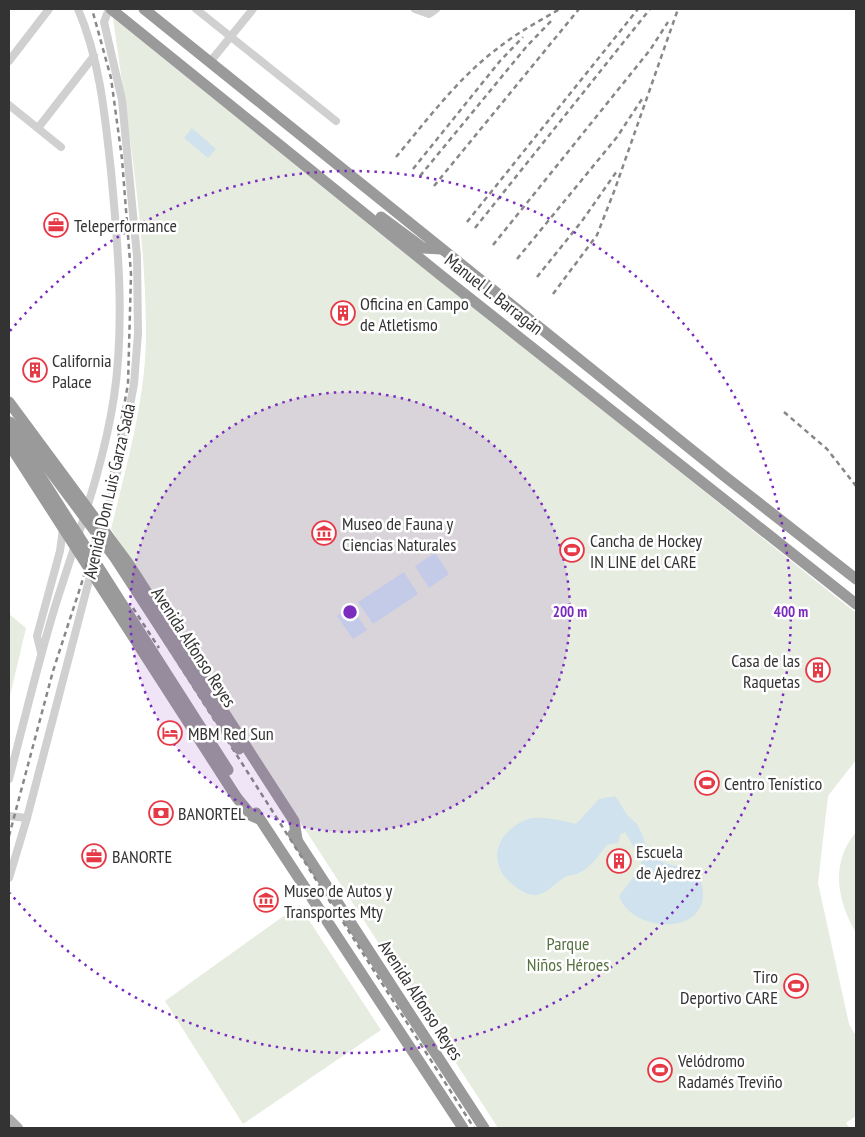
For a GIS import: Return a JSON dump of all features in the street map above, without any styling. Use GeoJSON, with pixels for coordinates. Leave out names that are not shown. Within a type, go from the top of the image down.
{"type":"FeatureCollection","features":[{"type":"Feature","properties":{"kind":"highway","name":"Manuel L. Barragán"},"geometry":{"type":"LineString","coordinates":[[110,9],[330,184],[435,271],[856,604]]}},
{"type":"Feature","properties":{"kind":"highway","name":"Manuel L. Barragán"},"geometry":{"type":"LineString","coordinates":[[144,9],[441,249],[856,579]]}},
{"type":"Feature","properties":{"kind":"highway"},"geometry":{"type":"LineString","coordinates":[[330,184],[350,193],[417,245],[428,250],[441,249]]}},
{"type":"Feature","properties":{"kind":"highway"},"geometry":{"type":"LineString","coordinates":[[9,402],[133,570],[294,821],[297,839]]}},
{"type":"Feature","properties":{"kind":"highway","name":"Avenida Alfonso Reyes"},"geometry":{"type":"LineString","coordinates":[[9,420],[27,440],[115,558],[484,1128]]}},
{"type":"Feature","properties":{"kind":"highway","name":"Avenida Alfonso Reyes"},"geometry":{"type":"LineString","coordinates":[[9,427],[259,819],[462,1127]]}},
{"type":"Feature","properties":{"kind":"highway"},"geometry":{"type":"LineString","coordinates":[[9,444],[237,798],[252,816],[259,819]]}},
{"type":"Feature","properties":{"kind":"highway"},"geometry":{"type":"LineString","coordinates":[[41,493],[54,465]]}},
{"type":"Feature","properties":{"kind":"highway"},"geometry":{"type":"LineString","coordinates":[[57,518],[76,515],[88,509]]}},
{"type":"Feature","properties":{"kind":"highway"},"geometry":{"type":"LineString","coordinates":[[74,546],[102,527]]}},
{"type":"Feature","properties":{"kind":"highway"},"geometry":{"type":"LineString","coordinates":[[459,1090],[462,1127]]}},
{"type":"Feature","properties":{"kind":"main road"},"geometry":{"type":"LineString","coordinates":[[9,1119],[18,1128]]}},
{"type":"Feature","properties":{"kind":"street"},"geometry":{"type":"LineString","coordinates":[[9,61],[49,9]]}},
{"type":"Feature","properties":{"kind":"street","name":"Avenida Don Luis Garza Sada"},"geometry":{"type":"LineString","coordinates":[[9,779],[41,652],[74,546],[88,509],[108,433],[115,389],[119,339],[119,287],[113,193],[103,104],[94,56],[78,9]]}},
{"type":"Feature","properties":{"kind":"street","name":"Avenida Don Luis Garza Sada"},"geometry":{"type":"LineString","coordinates":[[9,878],[27,818],[129,420],[138,333],[137,256],[130,168],[118,76],[104,22],[110,9]]}},
{"type":"Feature","properties":{"kind":"street"},"geometry":{"type":"LineString","coordinates":[[196,9],[336,121]]}},
{"type":"Feature","properties":{"kind":"street"},"geometry":{"type":"LineString","coordinates":[[210,62],[254,9]]}},
{"type":"Feature","properties":{"kind":"street"},"geometry":{"type":"LineString","coordinates":[[415,9],[429,14],[436,9]]}},
{"type":"Feature","properties":{"kind":"street"},"geometry":{"type":"LineString","coordinates":[[38,128],[94,56]]}},
{"type":"Feature","properties":{"kind":"street"},"geometry":{"type":"LineString","coordinates":[[9,104],[61,147]]}},
{"type":"Feature","properties":{"kind":"street"},"geometry":{"type":"LineString","coordinates":[[41,652],[37,636],[60,551],[63,529]]}},
{"type":"Feature","properties":{"kind":"street"},"geometry":{"type":"LineString","coordinates":[[9,816],[27,818]]}},
{"type":"Feature","properties":{"kind":"green space","name":"Parque Niños Héroes"},"geometry":{"type":"Polygon","coordinates":[[[113,18],[856,613],[856,760],[828,796],[818,883],[849,1024],[856,1036],[856,1116],[846,1123],[850,1128],[498,1128],[111,529],[140,404],[146,328],[139,211],[113,18]]]}},
{"type":"Feature","properties":{"kind":"green space"},"geometry":{"type":"Polygon","coordinates":[[[9,614],[26,628],[9,700],[9,614]]]}},
{"type":"Feature","properties":{"kind":"green space"},"geometry":{"type":"Polygon","coordinates":[[[856,832],[856,933],[844,908],[839,882],[842,856],[856,832]]]}},
{"type":"Feature","properties":{"kind":"green space"},"geometry":{"type":"Polygon","coordinates":[[[299,905],[381,1030],[243,1124],[165,1001],[299,905]]]}},
{"type":"Feature","properties":{"kind":"water"},"geometry":{"type":"Polygon","coordinates":[[[192,128],[216,149],[208,158],[184,138],[192,128]]]}},
{"type":"Feature","properties":{"kind":"water"},"geometry":{"type":"Polygon","coordinates":[[[435,553],[449,574],[429,588],[415,566],[435,553]]]}},
{"type":"Feature","properties":{"kind":"water"},"geometry":{"type":"Polygon","coordinates":[[[404,572],[418,594],[373,624],[358,602],[404,572]]]}},
{"type":"Feature","properties":{"kind":"water"},"geometry":{"type":"Polygon","coordinates":[[[351,606],[367,630],[353,639],[337,616],[351,606]]]}},
{"type":"Feature","properties":{"kind":"water"},"geometry":{"type":"Polygon","coordinates":[[[615,796],[627,815],[636,823],[648,849],[655,858],[687,869],[698,876],[703,891],[701,906],[693,916],[681,922],[667,924],[652,922],[638,917],[626,908],[619,896],[638,871],[642,861],[625,832],[620,835],[618,843],[607,845],[586,869],[565,877],[541,894],[534,895],[523,892],[502,873],[498,864],[498,848],[502,839],[516,825],[531,818],[576,824],[599,799],[615,796]]]}},
{"type":"Feature","properties":{"kind":"railway"},"geometry":{"type":"LineString","coordinates":[[9,836],[53,671],[82,582],[113,466],[128,384],[131,274],[122,159],[111,78],[92,9]]}},
{"type":"Feature","properties":{"kind":"railway"},"geometry":{"type":"LineString","coordinates":[[396,157],[444,100],[483,60],[528,27],[560,9]]}},
{"type":"Feature","properties":{"kind":"railway"},"geometry":{"type":"LineString","coordinates":[[434,186],[579,9]]}},
{"type":"Feature","properties":{"kind":"railway"},"geometry":{"type":"LineString","coordinates":[[467,222],[638,9]]}},
{"type":"Feature","properties":{"kind":"railway"},"geometry":{"type":"LineString","coordinates":[[475,228],[650,9]]}},
{"type":"Feature","properties":{"kind":"railway"},"geometry":{"type":"LineString","coordinates":[[553,294],[597,235],[678,9]]}},
{"type":"Feature","properties":{"kind":"railway"},"geometry":{"type":"LineString","coordinates":[[420,176],[527,46],[553,19]]}},
{"type":"Feature","properties":{"kind":"railway"},"geometry":{"type":"LineString","coordinates":[[493,245],[650,50],[668,22]]}},
{"type":"Feature","properties":{"kind":"railway"},"geometry":{"type":"LineString","coordinates":[[413,169],[500,61],[523,37]]}},
{"type":"Feature","properties":{"kind":"railway"},"geometry":{"type":"LineString","coordinates":[[517,259],[617,137],[642,99]]}},
{"type":"Feature","properties":{"kind":"railway"},"geometry":{"type":"LineString","coordinates":[[537,277],[582,221],[617,171]]}},
{"type":"Feature","properties":{"kind":"railway"},"geometry":{"type":"LineString","coordinates":[[784,412],[827,449],[856,486]]}},
{"type":"Feature","properties":{"kind":"railway"},"geometry":{"type":"LineString","coordinates":[[140,603],[474,1128]]}},
{"type":"Feature","properties":{"kind":"railway"},"geometry":{"type":"LineString","coordinates":[[133,608],[159,648]]}},
{"type":"Feature","properties":{"kind":"place","name":"Teleperformance"},"geometry":{"type":"Point","coordinates":[56,225]}},
{"type":"Feature","properties":{"kind":"place","name":"Oficina en Campo de Atletismo"},"geometry":{"type":"Point","coordinates":[343,313]}},
{"type":"Feature","properties":{"kind":"place","name":"California Palace"},"geometry":{"type":"Point","coordinates":[35,370]}},
{"type":"Feature","properties":{"kind":"place","name":"Museo de Fauna y Ciencias Naturales"},"geometry":{"type":"Point","coordinates":[324,533]}},
{"type":"Feature","properties":{"kind":"place","name":"Cancha de Hockey IN LINE del CARE"},"geometry":{"type":"Point","coordinates":[572,550]}},
{"type":"Feature","properties":{"kind":"place","name":"Casa de las Raquetas"},"geometry":{"type":"Point","coordinates":[818,670]}},
{"type":"Feature","properties":{"kind":"place","name":"MBM Red Sun"},"geometry":{"type":"Point","coordinates":[170,733]}},
{"type":"Feature","properties":{"kind":"place","name":"Centro Tenístico"},"geometry":{"type":"Point","coordinates":[707,783]}},
{"type":"Feature","properties":{"kind":"place","name":"BANORTEL"},"geometry":{"type":"Point","coordinates":[161,813]}},
{"type":"Feature","properties":{"kind":"place","name":"BANORTE"},"geometry":{"type":"Point","coordinates":[94,856]}},
{"type":"Feature","properties":{"kind":"place","name":"Escuela de Ajedrez"},"geometry":{"type":"Point","coordinates":[619,861]}},
{"type":"Feature","properties":{"kind":"place","name":"Museo de Autos y Transportes Mty"},"geometry":{"type":"Point","coordinates":[266,900]}},
{"type":"Feature","properties":{"kind":"place","name":"Tiro Deportivo CARE"},"geometry":{"type":"Point","coordinates":[796,986]}},
{"type":"Feature","properties":{"kind":"place","name":"Velódromo Radamés Treviño"},"geometry":{"type":"Point","coordinates":[660,1070]}}]}
